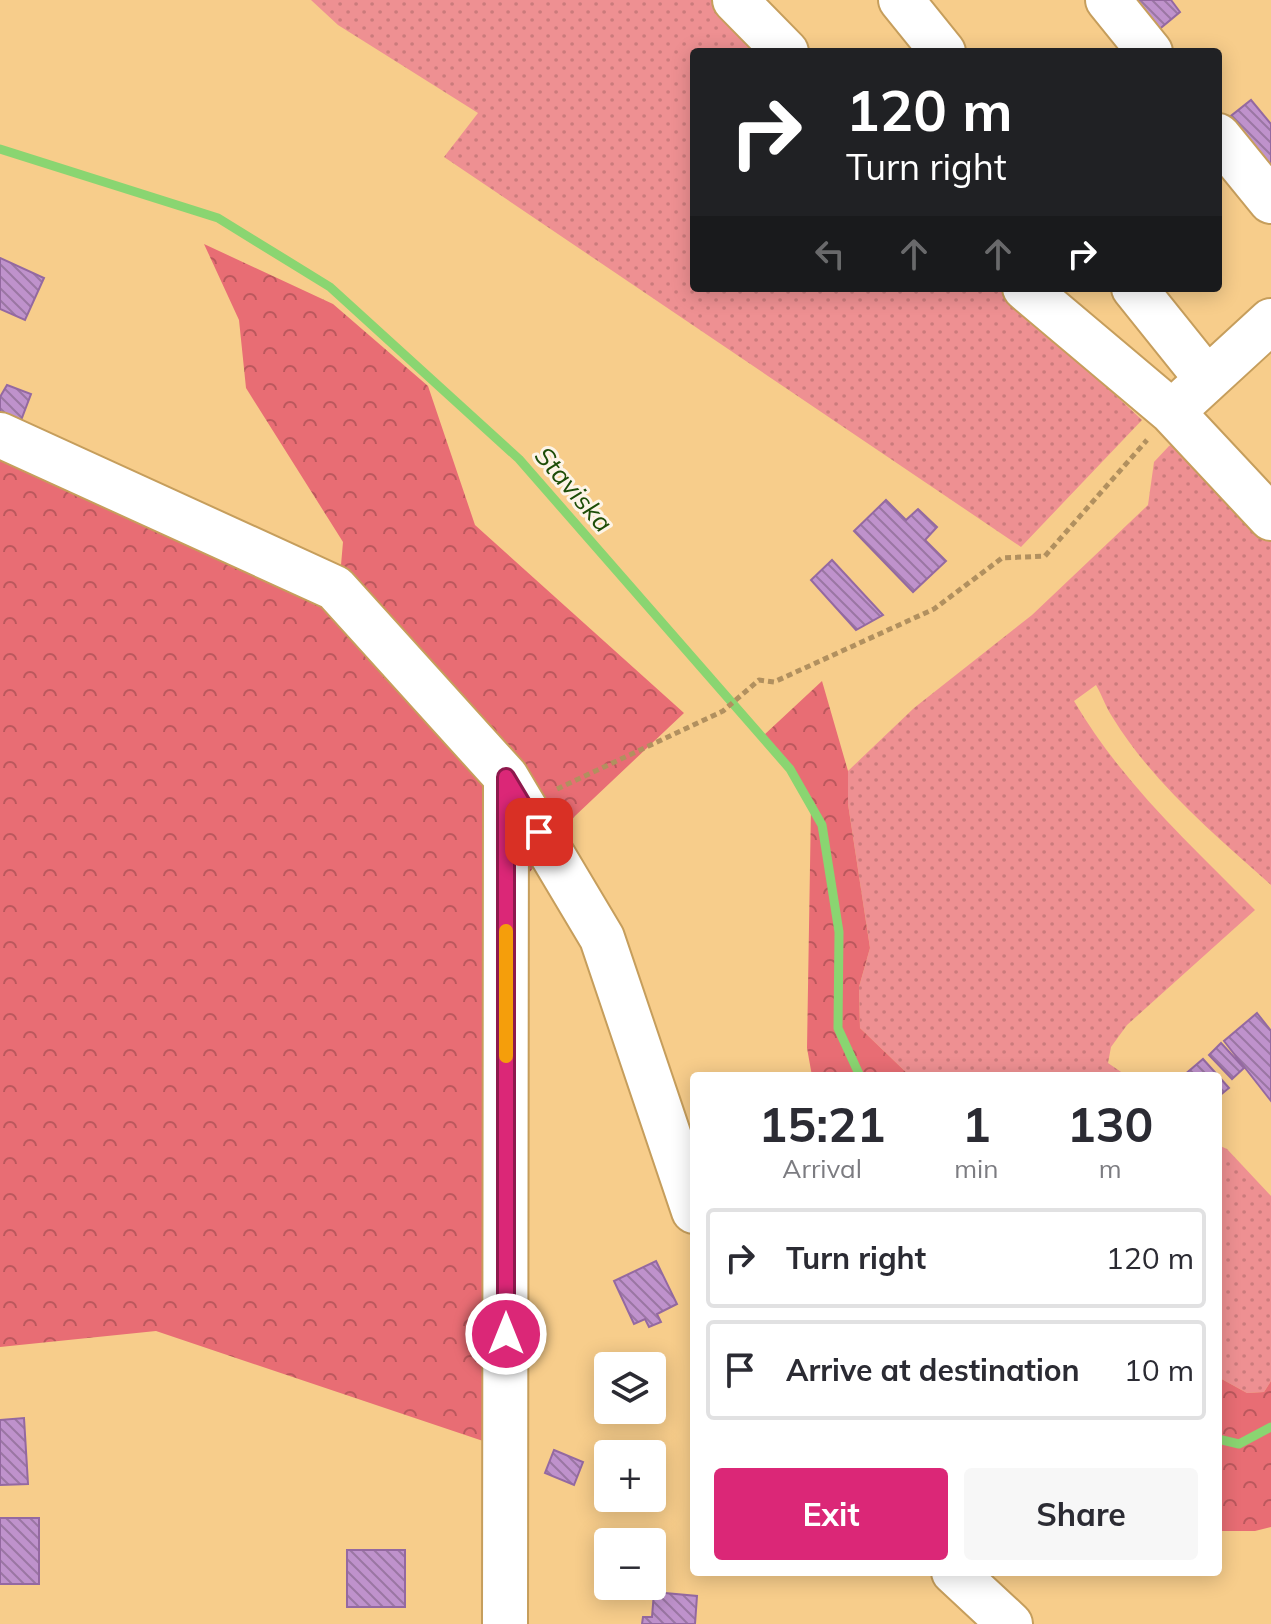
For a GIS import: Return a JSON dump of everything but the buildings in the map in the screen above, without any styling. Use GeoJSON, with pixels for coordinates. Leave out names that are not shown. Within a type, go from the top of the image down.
{"type":"FeatureCollection","features":[{"type":"Feature","properties":{"kind":"street"},"geometry":{"type":"LineString","coordinates":[[735,0],[782,48]]}},
{"type":"Feature","properties":{"kind":"street"},"geometry":{"type":"LineString","coordinates":[[901,0],[940,48]]}},
{"type":"Feature","properties":{"kind":"street"},"geometry":{"type":"LineString","coordinates":[[1108,0],[1147,48]]}},
{"type":"Feature","properties":{"kind":"street"},"geometry":{"type":"LineString","coordinates":[[1222,141],[1271,201]]}},
{"type":"Feature","properties":{"kind":"street"},"geometry":{"type":"LineString","coordinates":[[1030,292],[1172,412],[1271,518]]}},
{"type":"Feature","properties":{"kind":"street"},"geometry":{"type":"LineString","coordinates":[[1137,292],[1207,379]]}},
{"type":"Feature","properties":{"kind":"street"},"geometry":{"type":"LineString","coordinates":[[1172,412],[1271,321]]}},
{"type":"Feature","properties":{"kind":"street"},"geometry":{"type":"LineString","coordinates":[[0,435],[335,588],[515,791],[602,938],[690,1199]]}},
{"type":"Feature","properties":{"kind":"street"},"geometry":{"type":"LineString","coordinates":[[505,1624],[515,791]]}},
{"type":"Feature","properties":{"kind":"street"},"geometry":{"type":"LineString","coordinates":[[958,1576],[1010,1624]]}},
{"type":"Feature","properties":{"kind":"path"},"geometry":{"type":"LineString","coordinates":[[515,791],[723,711],[759,680],[774,682],[934,609],[1002,558],[1045,556],[1172,412]]}},
{"type":"Feature","properties":{"kind":"shaded area"},"geometry":{"type":"Polygon","coordinates":[[[311,0],[715,0],[762,48],[690,48],[690,292],[1005,292],[1142,420],[1021,547],[444,157],[478,113],[338,25],[311,0]]]}},
{"type":"Feature","properties":{"kind":"shaded area"},"geometry":{"type":"Polygon","coordinates":[[[1181,440],[1271,529],[1271,885],[1166,786],[1129,742],[1096,685],[1074,701],[1093,731],[1158,811],[1255,910],[1127,1025],[1111,1047],[1108,1063],[1121,1072],[906,1072],[860,1028],[859,987],[870,948],[848,804],[848,771],[914,708],[1032,615],[1148,505],[1154,462],[1169,446],[1181,440]]]}},
{"type":"Feature","properties":{"kind":"shaded area"},"geometry":{"type":"Polygon","coordinates":[[[1222,1147],[1271,1196],[1271,1381],[1264,1392],[1247,1393],[1222,1379],[1222,1147]]]}},
{"type":"Feature","properties":{"kind":"green space"},"geometry":{"type":"Polygon","coordinates":[[[204,244],[333,304],[428,386],[475,525],[684,713],[575,816],[525,878],[492,1444],[156,1331],[0,1347],[0,450],[337,611],[343,542],[246,388],[239,320],[204,244]]]}},
{"type":"Feature","properties":{"kind":"green space"},"geometry":{"type":"Polygon","coordinates":[[[822,681],[848,771],[848,804],[870,948],[859,987],[860,1028],[906,1072],[811,1072],[807,1048],[811,806],[764,735],[822,681]]]}},
{"type":"Feature","properties":{"kind":"green space"},"geometry":{"type":"Polygon","coordinates":[[[1222,1379],[1247,1393],[1264,1392],[1271,1381],[1271,1527],[1255,1531],[1222,1531],[1222,1379]]]}},
{"type":"Feature","properties":{"kind":"waterway","name":"Staviska"},"geometry":{"type":"LineString","coordinates":[[0,149],[218,218],[330,287],[519,459],[790,769],[822,825],[839,932],[838,1028],[858,1072]]}},
{"type":"Feature","properties":{"kind":"waterway","name":"Staviska"},"geometry":{"type":"LineString","coordinates":[[1222,1440],[1239,1444],[1271,1427]]}},
{"type":"Feature","properties":{"kind":"slow traffic"},"geometry":{"type":"LineString","coordinates":[[506,931],[506,1056]]}},
{"type":"Feature","properties":{"kind":"route"},"geometry":{"type":"LineString","coordinates":[[506,1334],[506,777],[539,832]]}}]}
